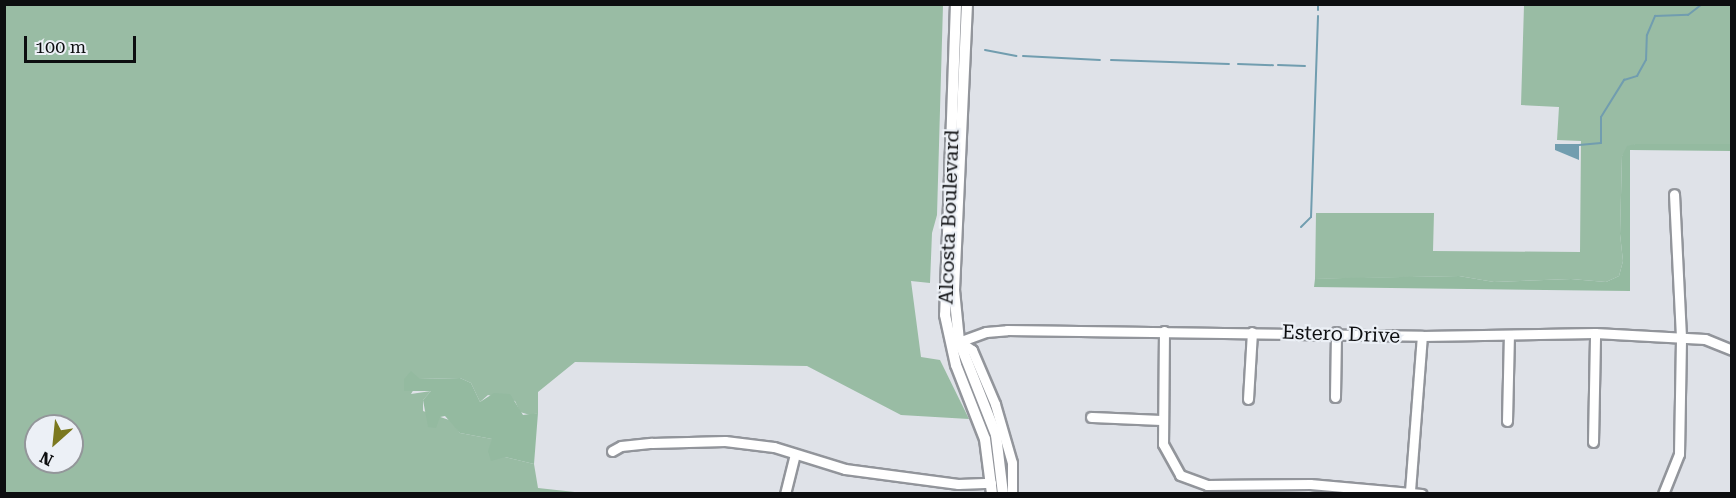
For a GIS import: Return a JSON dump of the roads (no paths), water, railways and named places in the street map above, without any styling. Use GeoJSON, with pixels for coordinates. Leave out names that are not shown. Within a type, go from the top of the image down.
{"type":"FeatureCollection","features":[{"type":"Feature","properties":{"kind":"main road","name":"Alcosta Boulevard"},"geometry":{"type":"LineString","coordinates":[[956,4],[944,288],[955,343],[996,435],[997,488]]}},
{"type":"Feature","properties":{"kind":"main road","name":"Alcosta Boulevard"},"geometry":{"type":"LineString","coordinates":[[955,343],[954,290],[967,4]]}},
{"type":"Feature","properties":{"kind":"street"},"geometry":{"type":"LineString","coordinates":[[1663,494],[1679,454],[1681,337],[1674,194]]}},
{"type":"Feature","properties":{"kind":"street","name":"Estero Drive"},"geometry":{"type":"LineString","coordinates":[[955,343],[1007,330],[1336,332],[1422,336],[1595,333],[1705,339],[1731,350]]}},
{"type":"Feature","properties":{"kind":"street"},"geometry":{"type":"LineString","coordinates":[[1164,331],[1163,444],[1171,463],[1180,475],[1193,481],[1410,491],[1422,494]]}},
{"type":"Feature","properties":{"kind":"street"},"geometry":{"type":"LineString","coordinates":[[1248,399],[1252,332]]}},
{"type":"Feature","properties":{"kind":"street"},"geometry":{"type":"LineString","coordinates":[[1335,397],[1336,332]]}},
{"type":"Feature","properties":{"kind":"street"},"geometry":{"type":"LineString","coordinates":[[1593,442],[1595,333]]}},
{"type":"Feature","properties":{"kind":"street"},"geometry":{"type":"LineString","coordinates":[[1410,491],[1422,336]]}},
{"type":"Feature","properties":{"kind":"street"},"geometry":{"type":"LineString","coordinates":[[1507,421],[1509,336]]}},
{"type":"Feature","properties":{"kind":"street"},"geometry":{"type":"LineString","coordinates":[[955,343],[972,350],[998,414],[1012,463],[1012,494]]}},
{"type":"Feature","properties":{"kind":"street"},"geometry":{"type":"LineString","coordinates":[[1091,417],[1162,420]]}},
{"type":"Feature","properties":{"kind":"street"},"geometry":{"type":"LineString","coordinates":[[612,451],[621,446],[652,443],[725,441],[795,454],[844,469],[997,488]]}},
{"type":"Feature","properties":{"kind":"street"},"geometry":{"type":"LineString","coordinates":[[785,494],[795,454]]}},
{"type":"Feature","properties":{"kind":"water"},"geometry":{"type":"Polygon","coordinates":[[[1555,144],[1579,144],[1579,160],[1555,150],[1555,144]]]}},
{"type":"Feature","properties":{"kind":"waterway"},"geometry":{"type":"LineString","coordinates":[[1318,4],[1318,10]]}},
{"type":"Feature","properties":{"kind":"waterway"},"geometry":{"type":"LineString","coordinates":[[1579,145],[1601,143],[1601,117],[1624,80],[1637,76],[1646,60],[1647,35],[1655,16],[1688,15],[1702,4]]}},
{"type":"Feature","properties":{"kind":"waterway"},"geometry":{"type":"LineString","coordinates":[[1301,227],[1311,217],[1318,16]]}},
{"type":"Feature","properties":{"kind":"waterway"},"geometry":{"type":"LineString","coordinates":[[985,50],[1016,56]]}},
{"type":"Feature","properties":{"kind":"waterway"},"geometry":{"type":"LineString","coordinates":[[1023,56],[1100,60]]}},
{"type":"Feature","properties":{"kind":"waterway"},"geometry":{"type":"LineString","coordinates":[[1111,60],[1229,64]]}},
{"type":"Feature","properties":{"kind":"waterway"},"geometry":{"type":"LineString","coordinates":[[1238,64],[1273,65]]}},
{"type":"Feature","properties":{"kind":"waterway"},"geometry":{"type":"LineString","coordinates":[[1278,65],[1305,66]]}}]}
